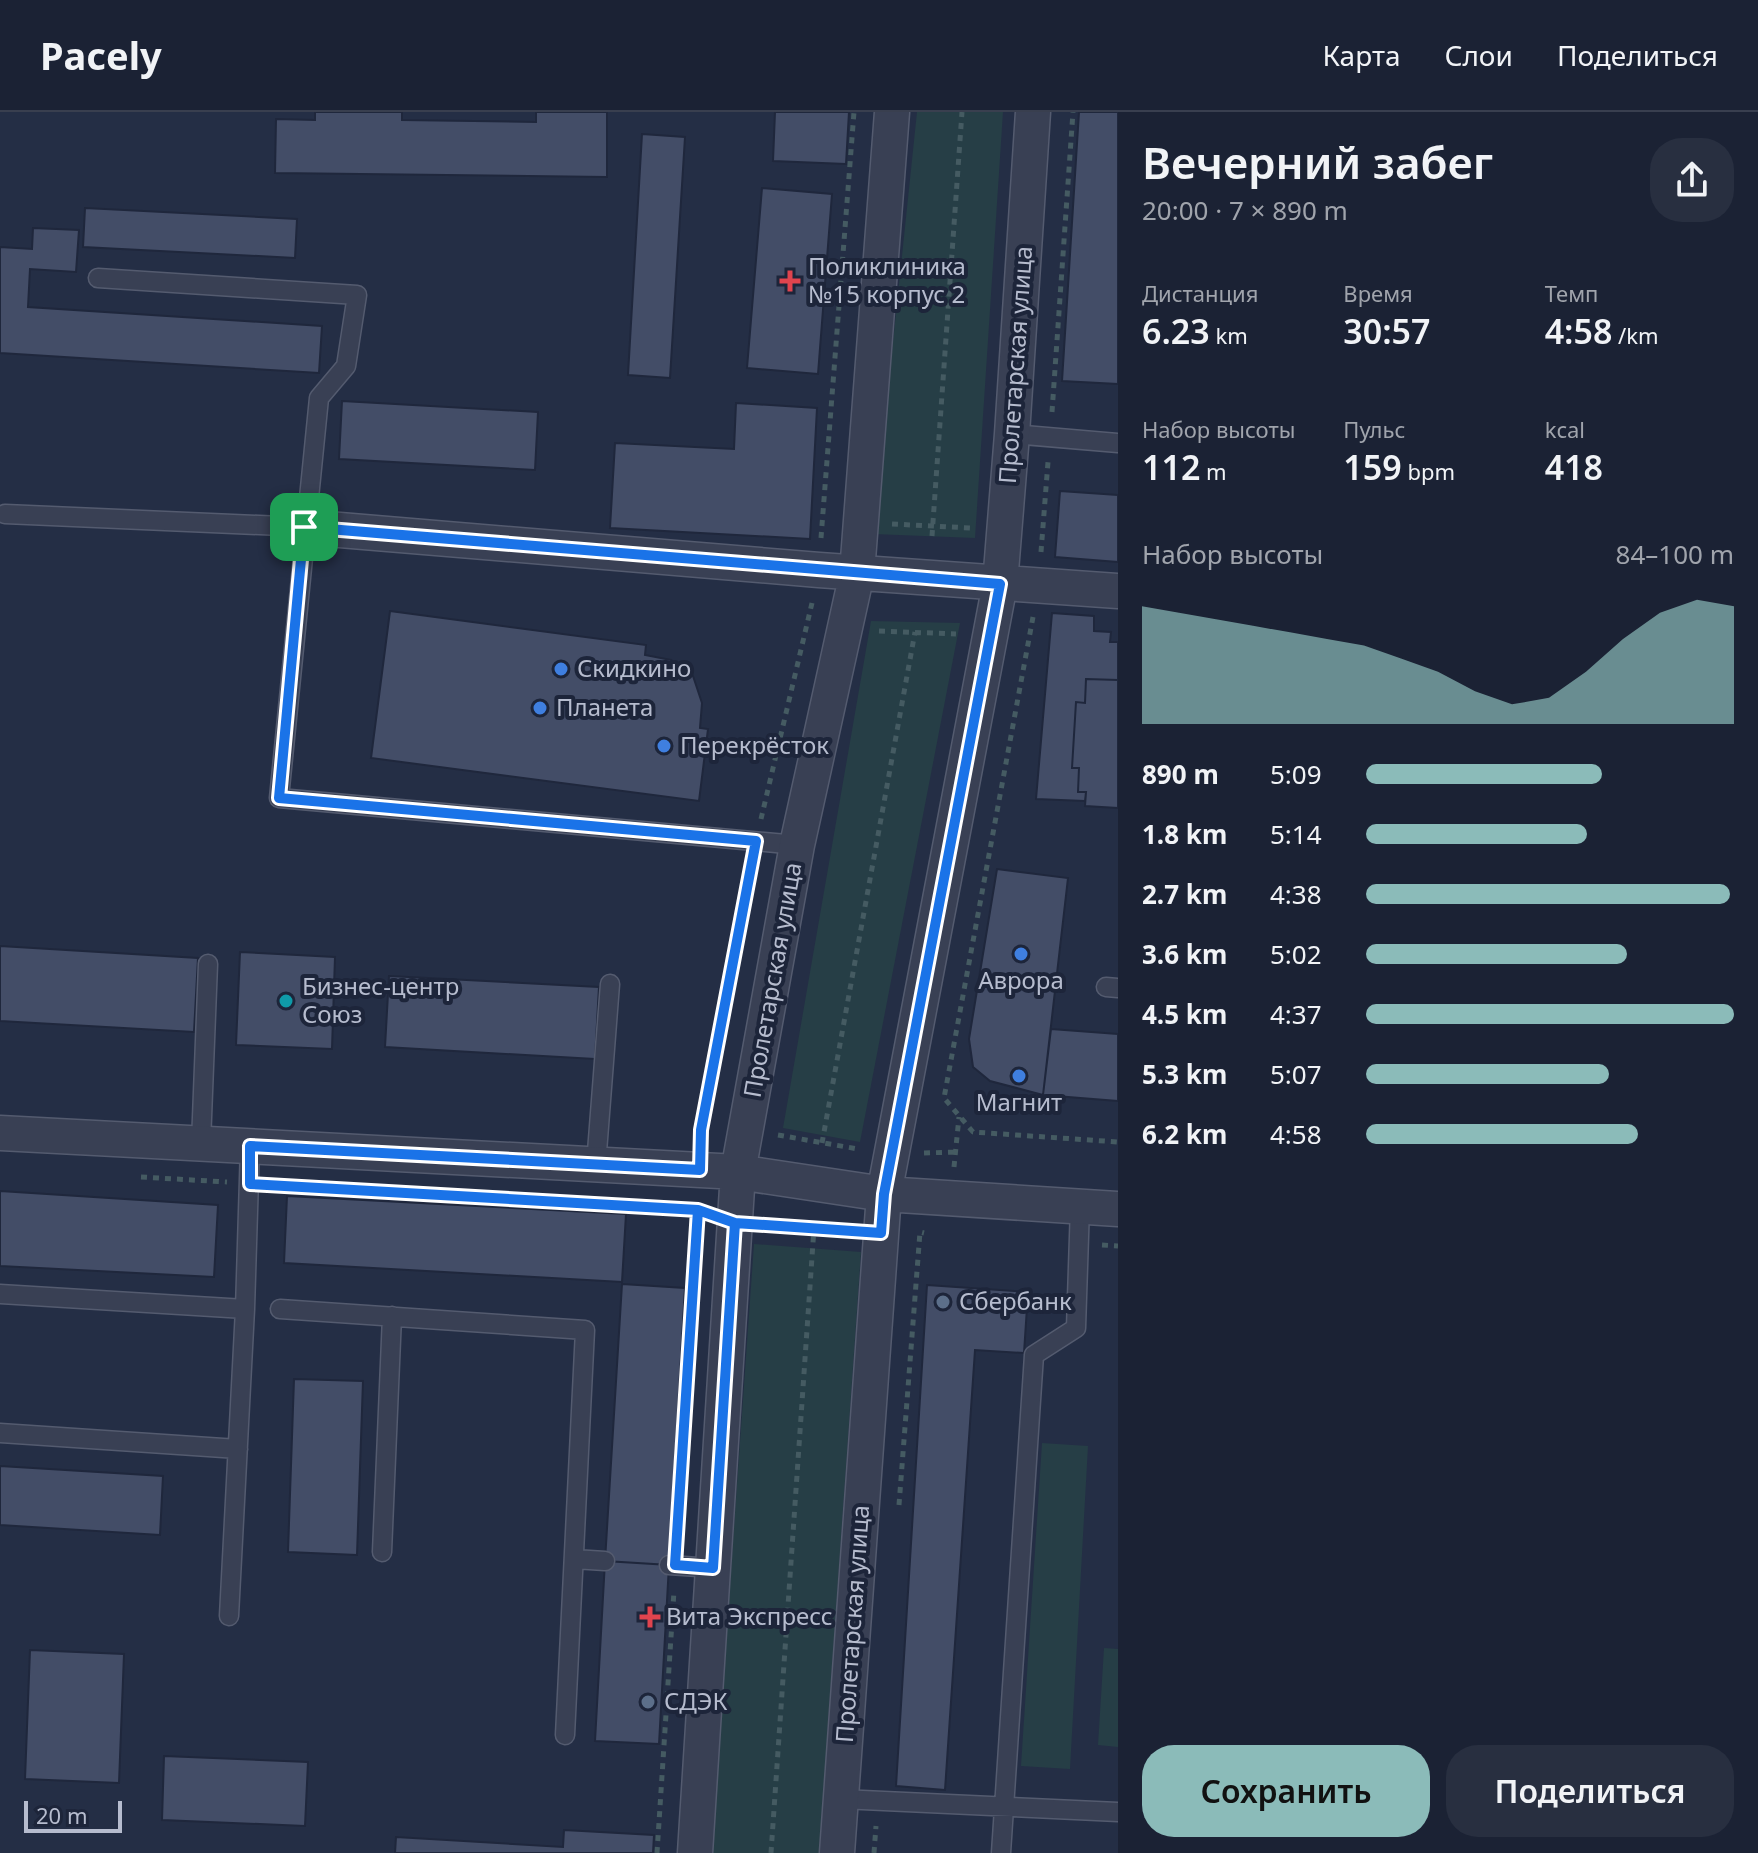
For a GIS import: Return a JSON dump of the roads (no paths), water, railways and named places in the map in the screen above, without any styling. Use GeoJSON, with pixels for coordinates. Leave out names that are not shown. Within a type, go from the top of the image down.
{"type":"FeatureCollection","features":[{"type":"Feature","properties":{"kind":"street","name":"Пролетарская улица"},"geometry":{"type":"LineString","coordinates":[[695,1853],[738,1172],[797,845],[857,573],[892,112]]}},
{"type":"Feature","properties":{"kind":"street","name":"Пролетарская улица"},"geometry":{"type":"LineString","coordinates":[[837,1853],[884,1194],[1000,584],[1033,112]]}},
{"type":"Feature","properties":{"kind":"street"},"geometry":{"type":"LineString","coordinates":[[304,527],[857,573],[1118,591]]}},
{"type":"Feature","properties":{"kind":"street"},"geometry":{"type":"LineString","coordinates":[[0,1133],[738,1172],[884,1194],[1118,1209]]}},
{"type":"Feature","properties":{"kind":"lane"},"geometry":{"type":"LineString","coordinates":[[98,278],[357,295],[346,366],[319,398],[279,798],[797,845]]}},
{"type":"Feature","properties":{"kind":"lane"},"geometry":{"type":"LineString","coordinates":[[1012,434],[1118,443]]}},
{"type":"Feature","properties":{"kind":"lane"},"geometry":{"type":"LineString","coordinates":[[5,514],[304,527]]}},
{"type":"Feature","properties":{"kind":"lane"},"geometry":{"type":"LineString","coordinates":[[201,1143],[208,964]]}},
{"type":"Feature","properties":{"kind":"lane"},"geometry":{"type":"LineString","coordinates":[[596,1165],[610,984]]}},
{"type":"Feature","properties":{"kind":"lane"},"geometry":{"type":"LineString","coordinates":[[229,1616],[250,1146]]}},
{"type":"Feature","properties":{"kind":"lane"},"geometry":{"type":"LineString","coordinates":[[1001,1853],[1034,1355],[1076,1328],[1080,1206]]}},
{"type":"Feature","properties":{"kind":"lane"},"geometry":{"type":"LineString","coordinates":[[0,1294],[245,1309]]}},
{"type":"Feature","properties":{"kind":"lane"},"geometry":{"type":"LineString","coordinates":[[280,1309],[585,1330],[565,1735]]}},
{"type":"Feature","properties":{"kind":"lane"},"geometry":{"type":"LineString","coordinates":[[382,1552],[392,1316]]}},
{"type":"Feature","properties":{"kind":"lane"},"geometry":{"type":"LineString","coordinates":[[0,1433],[238,1449]]}},
{"type":"Feature","properties":{"kind":"lane"},"geometry":{"type":"LineString","coordinates":[[574,1559],[605,1561]]}},
{"type":"Feature","properties":{"kind":"lane"},"geometry":{"type":"LineString","coordinates":[[672,1565],[713,1568]]}},
{"type":"Feature","properties":{"kind":"lane"},"geometry":{"type":"LineString","coordinates":[[841,1799],[1118,1812]]}},
{"type":"Feature","properties":{"kind":"place","name":"Поликлиника №15 корпус 2"},"geometry":{"type":"Point","coordinates":[790,281]}},
{"type":"Feature","properties":{"kind":"place","name":"Скидкино"},"geometry":{"type":"Point","coordinates":[561,669]}},
{"type":"Feature","properties":{"kind":"place","name":"Планета"},"geometry":{"type":"Point","coordinates":[540,708]}},
{"type":"Feature","properties":{"kind":"place","name":"Перекрёсток"},"geometry":{"type":"Point","coordinates":[664,746]}},
{"type":"Feature","properties":{"kind":"place","name":"Аврора"},"geometry":{"type":"Point","coordinates":[1021,954]}},
{"type":"Feature","properties":{"kind":"place","name":"Бизнес-центр Союз"},"geometry":{"type":"Point","coordinates":[286,1001]}},
{"type":"Feature","properties":{"kind":"place","name":"Магнит"},"geometry":{"type":"Point","coordinates":[1019,1076]}},
{"type":"Feature","properties":{"kind":"place","name":"Сбербанк"},"geometry":{"type":"Point","coordinates":[943,1302]}},
{"type":"Feature","properties":{"kind":"place","name":"Вита Экспресс"},"geometry":{"type":"Point","coordinates":[650,1617]}},
{"type":"Feature","properties":{"kind":"place","name":"СДЭК"},"geometry":{"type":"Point","coordinates":[648,1702]}}]}
